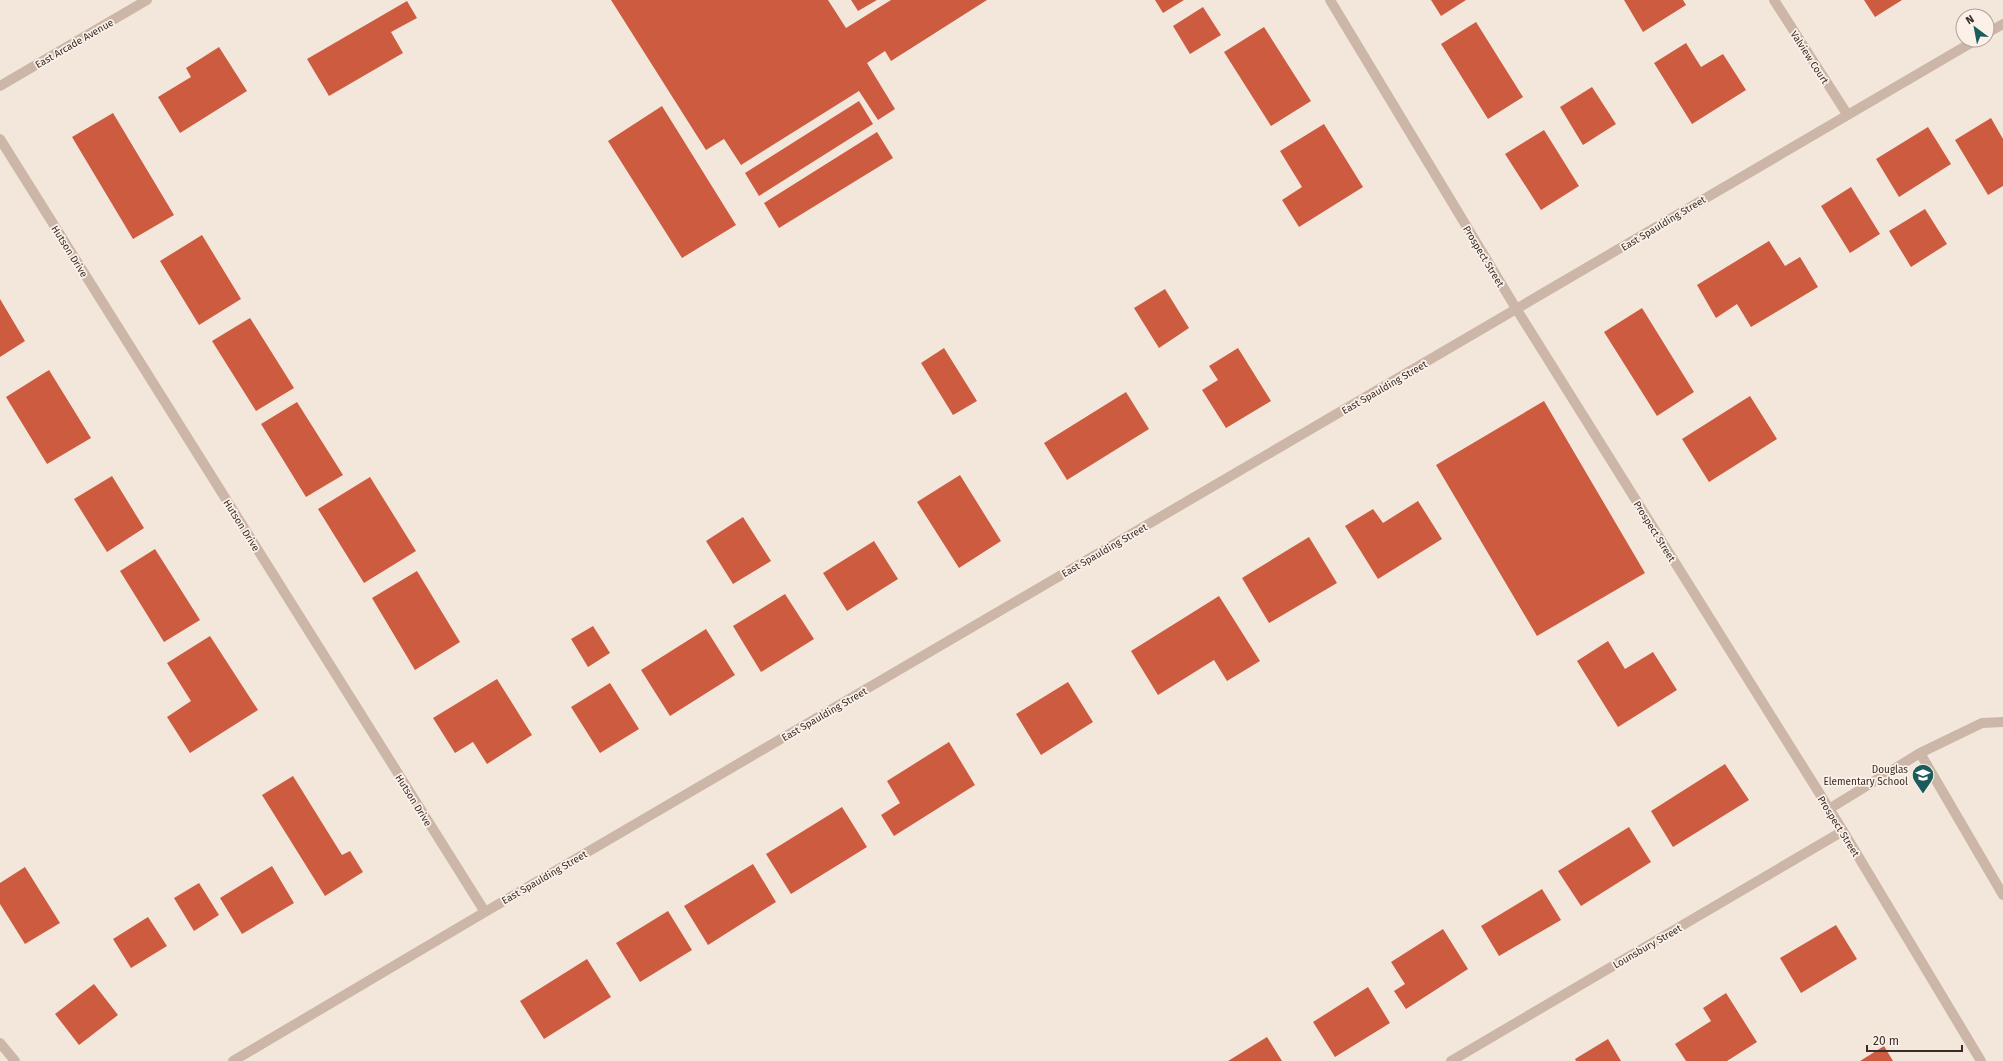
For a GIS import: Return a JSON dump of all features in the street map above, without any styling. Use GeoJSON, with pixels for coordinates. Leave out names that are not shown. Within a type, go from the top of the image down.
{"type":"FeatureCollection","features":[{"type":"Feature","properties":{"kind":"street","name":"East Arcade Avenue"},"geometry":{"type":"LineString","coordinates":[[0,86],[147,0]]}},
{"type":"Feature","properties":{"kind":"street","name":"Prospect Street"},"geometry":{"type":"LineString","coordinates":[[1330,0],[1517,310],[1843,831],[1981,1061]]}},
{"type":"Feature","properties":{"kind":"street","name":"Valview Court"},"geometry":{"type":"LineString","coordinates":[[1774,0],[1847,114]]}},
{"type":"Feature","properties":{"kind":"street","name":"East Spaulding Street"},"geometry":{"type":"LineString","coordinates":[[233,1061],[485,912],[1517,310],[1847,114],[1962,48]]}},
{"type":"Feature","properties":{"kind":"street","name":"Hutson Drive"},"geometry":{"type":"LineString","coordinates":[[0,139],[485,912]]}},
{"type":"Feature","properties":{"kind":"street"},"geometry":{"type":"LineString","coordinates":[[1829,810],[1920,753],[1982,723],[2003,722]]}},
{"type":"Feature","properties":{"kind":"street"},"geometry":{"type":"LineString","coordinates":[[1920,753],[2003,895]]}},
{"type":"Feature","properties":{"kind":"street","name":"Lounsbury Street"},"geometry":{"type":"LineString","coordinates":[[1452,1061],[1843,831]]}},
{"type":"Feature","properties":{"kind":"street"},"geometry":{"type":"LineString","coordinates":[[0,1043],[15,1061]]}},
{"type":"Feature","properties":{"kind":"building"},"geometry":{"type":"Polygon","coordinates":[[[611,0],[828,0],[846,28],[891,0],[987,0],[891,61],[885,51],[867,63],[895,109],[878,120],[859,91],[741,165],[724,139],[706,150],[611,0]]]}},
{"type":"Feature","properties":{"kind":"building"},"geometry":{"type":"Polygon","coordinates":[[[851,0],[877,0],[858,11],[851,0]]]}},
{"type":"Feature","properties":{"kind":"building"},"geometry":{"type":"Polygon","coordinates":[[[1155,0],[1184,0],[1163,13],[1155,0]]]}},
{"type":"Feature","properties":{"kind":"building"},"geometry":{"type":"Polygon","coordinates":[[[1431,0],[1466,0],[1441,16],[1431,0]]]}},
{"type":"Feature","properties":{"kind":"building"},"geometry":{"type":"Polygon","coordinates":[[[1624,0],[1683,0],[1686,5],[1643,32],[1624,0]]]}},
{"type":"Feature","properties":{"kind":"building"},"geometry":{"type":"Polygon","coordinates":[[[1864,0],[1902,0],[1875,17],[1864,0]]]}},
{"type":"Feature","properties":{"kind":"building"},"geometry":{"type":"Polygon","coordinates":[[[407,1],[417,18],[391,32],[403,53],[329,96],[307,59],[407,1]]]}},
{"type":"Feature","properties":{"kind":"building"},"geometry":{"type":"Polygon","coordinates":[[[1203,7],[1221,35],[1190,54],[1173,26],[1203,7]]]}},
{"type":"Feature","properties":{"kind":"building"},"geometry":{"type":"Polygon","coordinates":[[[1476,22],[1523,97],[1488,119],[1441,44],[1476,22]]]}},
{"type":"Feature","properties":{"kind":"building"},"geometry":{"type":"Polygon","coordinates":[[[1264,27],[1311,101],[1271,126],[1224,52],[1264,27]]]}},
{"type":"Feature","properties":{"kind":"building"},"geometry":{"type":"Polygon","coordinates":[[[1686,43],[1701,67],[1723,54],[1746,90],[1692,124],[1654,63],[1686,43]]]}},
{"type":"Feature","properties":{"kind":"building"},"geometry":{"type":"Polygon","coordinates":[[[219,47],[247,91],[180,133],[158,97],[191,77],[186,68],[219,47]]]}},
{"type":"Feature","properties":{"kind":"building"},"geometry":{"type":"Polygon","coordinates":[[[1592,87],[1616,124],[1583,145],[1560,107],[1592,87]]]}},
{"type":"Feature","properties":{"kind":"building"},"geometry":{"type":"Polygon","coordinates":[[[859,101],[873,124],[759,196],[745,173],[859,101]]]}},
{"type":"Feature","properties":{"kind":"building"},"geometry":{"type":"Polygon","coordinates":[[[662,106],[736,225],[682,258],[608,141],[662,106]]]}},
{"type":"Feature","properties":{"kind":"building"},"geometry":{"type":"Polygon","coordinates":[[[113,113],[174,215],[133,239],[72,137],[113,113]]]}},
{"type":"Feature","properties":{"kind":"building"},"geometry":{"type":"Polygon","coordinates":[[[1991,118],[2003,139],[2003,186],[1988,195],[1955,140],[1991,118]]]}},
{"type":"Feature","properties":{"kind":"building"},"geometry":{"type":"Polygon","coordinates":[[[1324,124],[1363,187],[1299,227],[1282,200],[1302,187],[1280,151],[1324,124]]]}},
{"type":"Feature","properties":{"kind":"building"},"geometry":{"type":"Polygon","coordinates":[[[1928,127],[1951,164],[1899,197],[1876,159],[1928,127]]]}},
{"type":"Feature","properties":{"kind":"building"},"geometry":{"type":"Polygon","coordinates":[[[1544,130],[1579,186],[1541,210],[1505,154],[1544,130]]]}},
{"type":"Feature","properties":{"kind":"building"},"geometry":{"type":"Polygon","coordinates":[[[877,132],[893,158],[779,228],[764,203],[877,132]]]}},
{"type":"Feature","properties":{"kind":"building"},"geometry":{"type":"Polygon","coordinates":[[[1851,187],[1880,234],[1850,253],[1821,206],[1851,187]]]}},
{"type":"Feature","properties":{"kind":"building"},"geometry":{"type":"Polygon","coordinates":[[[1925,209],[1947,244],[1911,267],[1889,231],[1925,209]]]}},
{"type":"Feature","properties":{"kind":"building"},"geometry":{"type":"Polygon","coordinates":[[[202,235],[241,299],[199,325],[160,261],[202,235]]]}},
{"type":"Feature","properties":{"kind":"building"},"geometry":{"type":"Polygon","coordinates":[[[1769,241],[1785,266],[1800,257],[1818,287],[1751,327],[1737,304],[1716,318],[1697,285],[1769,241]]]}},
{"type":"Feature","properties":{"kind":"building"},"geometry":{"type":"Polygon","coordinates":[[[1165,289],[1189,328],[1159,348],[1134,308],[1165,289]]]}},
{"type":"Feature","properties":{"kind":"building"},"geometry":{"type":"Polygon","coordinates":[[[0,299],[25,341],[0,357],[0,299]]]}},
{"type":"Feature","properties":{"kind":"building"},"geometry":{"type":"Polygon","coordinates":[[[1642,308],[1694,392],[1657,416],[1604,332],[1642,308]]]}},
{"type":"Feature","properties":{"kind":"building"},"geometry":{"type":"Polygon","coordinates":[[[250,318],[294,388],[256,411],[212,341],[250,318]]]}},
{"type":"Feature","properties":{"kind":"building"},"geometry":{"type":"Polygon","coordinates":[[[944,348],[977,401],[953,415],[921,363],[944,348]]]}},
{"type":"Feature","properties":{"kind":"building"},"geometry":{"type":"Polygon","coordinates":[[[1238,348],[1271,401],[1226,428],[1202,390],[1218,380],[1209,366],[1238,348]]]}},
{"type":"Feature","properties":{"kind":"building"},"geometry":{"type":"Polygon","coordinates":[[[49,370],[91,438],[47,464],[6,397],[49,370]]]}},
{"type":"Feature","properties":{"kind":"building"},"geometry":{"type":"Polygon","coordinates":[[[1126,392],[1149,429],[1067,480],[1044,443],[1126,392]]]}},
{"type":"Feature","properties":{"kind":"building"},"geometry":{"type":"Polygon","coordinates":[[[1750,396],[1777,439],[1709,482],[1682,439],[1750,396]]]}},
{"type":"Feature","properties":{"kind":"building"},"geometry":{"type":"Polygon","coordinates":[[[1544,401],[1645,573],[1537,636],[1436,465],[1544,401]]]}},
{"type":"Feature","properties":{"kind":"building"},"geometry":{"type":"Polygon","coordinates":[[[297,402],[343,475],[306,497],[261,424],[297,402]]]}},
{"type":"Feature","properties":{"kind":"building"},"geometry":{"type":"Polygon","coordinates":[[[960,475],[1001,541],[959,568],[917,502],[960,475]]]}},
{"type":"Feature","properties":{"kind":"building"},"geometry":{"type":"Polygon","coordinates":[[[112,476],[144,528],[107,552],[74,499],[112,476]]]}},
{"type":"Feature","properties":{"kind":"building"},"geometry":{"type":"Polygon","coordinates":[[[370,477],[416,551],[364,583],[318,509],[370,477]]]}},
{"type":"Feature","properties":{"kind":"building"},"geometry":{"type":"Polygon","coordinates":[[[1418,501],[1442,539],[1378,579],[1345,526],[1373,509],[1383,523],[1418,501]]]}},
{"type":"Feature","properties":{"kind":"building"},"geometry":{"type":"Polygon","coordinates":[[[743,517],[771,561],[733,584],[706,541],[743,517]]]}},
{"type":"Feature","properties":{"kind":"building"},"geometry":{"type":"Polygon","coordinates":[[[1309,537],[1337,583],[1269,623],[1242,578],[1309,537]]]}},
{"type":"Feature","properties":{"kind":"building"},"geometry":{"type":"Polygon","coordinates":[[[874,541],[898,579],[847,611],[823,573],[874,541]]]}},
{"type":"Feature","properties":{"kind":"building"},"geometry":{"type":"Polygon","coordinates":[[[155,549],[200,620],[164,642],[120,571],[155,549]]]}},
{"type":"Feature","properties":{"kind":"building"},"geometry":{"type":"Polygon","coordinates":[[[417,571],[460,642],[415,670],[372,598],[417,571]]]}},
{"type":"Feature","properties":{"kind":"building"},"geometry":{"type":"Polygon","coordinates":[[[785,594],[814,639],[761,672],[733,626],[785,594]]]}},
{"type":"Feature","properties":{"kind":"building"},"geometry":{"type":"Polygon","coordinates":[[[1219,596],[1260,661],[1227,681],[1214,660],[1158,695],[1131,651],[1219,596]]]}},
{"type":"Feature","properties":{"kind":"building"},"geometry":{"type":"Polygon","coordinates":[[[593,626],[610,653],[588,667],[571,639],[593,626]]]}},
{"type":"Feature","properties":{"kind":"building"},"geometry":{"type":"Polygon","coordinates":[[[706,629],[735,675],[670,716],[641,670],[706,629]]]}},
{"type":"Feature","properties":{"kind":"building"},"geometry":{"type":"Polygon","coordinates":[[[210,636],[258,710],[190,753],[167,717],[191,701],[167,663],[210,636]]]}},
{"type":"Feature","properties":{"kind":"building"},"geometry":{"type":"Polygon","coordinates":[[[1608,641],[1625,669],[1653,652],[1677,690],[1618,727],[1577,661],[1608,641]]]}},
{"type":"Feature","properties":{"kind":"building"},"geometry":{"type":"Polygon","coordinates":[[[497,679],[532,735],[487,764],[473,742],[455,753],[433,718],[497,679]]]}},
{"type":"Feature","properties":{"kind":"building"},"geometry":{"type":"Polygon","coordinates":[[[1068,682],[1093,722],[1041,755],[1016,714],[1068,682]]]}},
{"type":"Feature","properties":{"kind":"building"},"geometry":{"type":"Polygon","coordinates":[[[610,683],[639,729],[600,753],[571,707],[610,683]]]}},
{"type":"Feature","properties":{"kind":"building"},"geometry":{"type":"Polygon","coordinates":[[[949,742],[975,785],[894,836],[881,815],[900,803],[887,781],[949,742]]]}},
{"type":"Feature","properties":{"kind":"building"},"geometry":{"type":"Polygon","coordinates":[[[1725,764],[1749,800],[1673,847],[1651,811],[1725,764]]]}},
{"type":"Feature","properties":{"kind":"building"},"geometry":{"type":"Polygon","coordinates":[[[293,776],[342,855],[350,851],[363,872],[325,896],[262,795],[293,776]]]}},
{"type":"Feature","properties":{"kind":"building"},"geometry":{"type":"Polygon","coordinates":[[[842,807],[867,847],[791,894],[766,854],[842,807]]]}},
{"type":"Feature","properties":{"kind":"building"},"geometry":{"type":"Polygon","coordinates":[[[1629,827],[1651,862],[1581,906],[1558,871],[1629,827]]]}},
{"type":"Feature","properties":{"kind":"building"},"geometry":{"type":"Polygon","coordinates":[[[753,864],[776,902],[708,945],[684,906],[753,864]]]}},
{"type":"Feature","properties":{"kind":"building"},"geometry":{"type":"Polygon","coordinates":[[[272,866],[294,903],[242,934],[220,898],[272,866]]]}},
{"type":"Feature","properties":{"kind":"building"},"geometry":{"type":"Polygon","coordinates":[[[25,867],[60,923],[25,944],[0,904],[0,883],[25,867]]]}},
{"type":"Feature","properties":{"kind":"building"},"geometry":{"type":"Polygon","coordinates":[[[199,883],[219,915],[194,931],[174,898],[199,883]]]}},
{"type":"Feature","properties":{"kind":"building"},"geometry":{"type":"Polygon","coordinates":[[[1542,889],[1561,920],[1499,956],[1481,926],[1542,889]]]}},
{"type":"Feature","properties":{"kind":"building"},"geometry":{"type":"Polygon","coordinates":[[[668,911],[692,950],[640,982],[616,943],[668,911]]]}},
{"type":"Feature","properties":{"kind":"building"},"geometry":{"type":"Polygon","coordinates":[[[148,917],[167,946],[131,968],[113,939],[148,917]]]}},
{"type":"Feature","properties":{"kind":"building"},"geometry":{"type":"Polygon","coordinates":[[[1836,925],[1857,959],[1801,993],[1780,958],[1836,925]]]}},
{"type":"Feature","properties":{"kind":"building"},"geometry":{"type":"Polygon","coordinates":[[[1443,929],[1468,969],[1406,1009],[1394,991],[1405,984],[1391,962],[1443,929]]]}},
{"type":"Feature","properties":{"kind":"building"},"geometry":{"type":"Polygon","coordinates":[[[587,959],[611,997],[544,1039],[520,1001],[587,959]]]}},
{"type":"Feature","properties":{"kind":"building"},"geometry":{"type":"Polygon","coordinates":[[[94,984],[118,1015],[79,1045],[55,1014],[94,984]]]}},
{"type":"Feature","properties":{"kind":"building"},"geometry":{"type":"Polygon","coordinates":[[[1368,987],[1390,1023],[1335,1057],[1313,1022],[1368,987]]]}},
{"type":"Feature","properties":{"kind":"building"},"geometry":{"type":"Polygon","coordinates":[[[1726,993],[1757,1042],[1727,1061],[1686,1061],[1675,1044],[1711,1021],[1703,1008],[1726,993]]]}},
{"type":"Feature","properties":{"kind":"building"},"geometry":{"type":"Polygon","coordinates":[[[1267,1037],[1282,1061],[1228,1061],[1267,1037]]]}},
{"type":"Feature","properties":{"kind":"building"},"geometry":{"type":"Polygon","coordinates":[[[1608,1039],[1621,1061],[1576,1061],[1575,1059],[1608,1039]]]}},
{"type":"Feature","properties":{"kind":"building"},"geometry":{"type":"Polygon","coordinates":[[[1884,1046],[1893,1061],[1860,1061],[1884,1046]]]}},
{"type":"Feature","properties":{"kind":"place","name":"Douglas Elementary School"},"geometry":{"type":"Point","coordinates":[1923,794]}}]}
